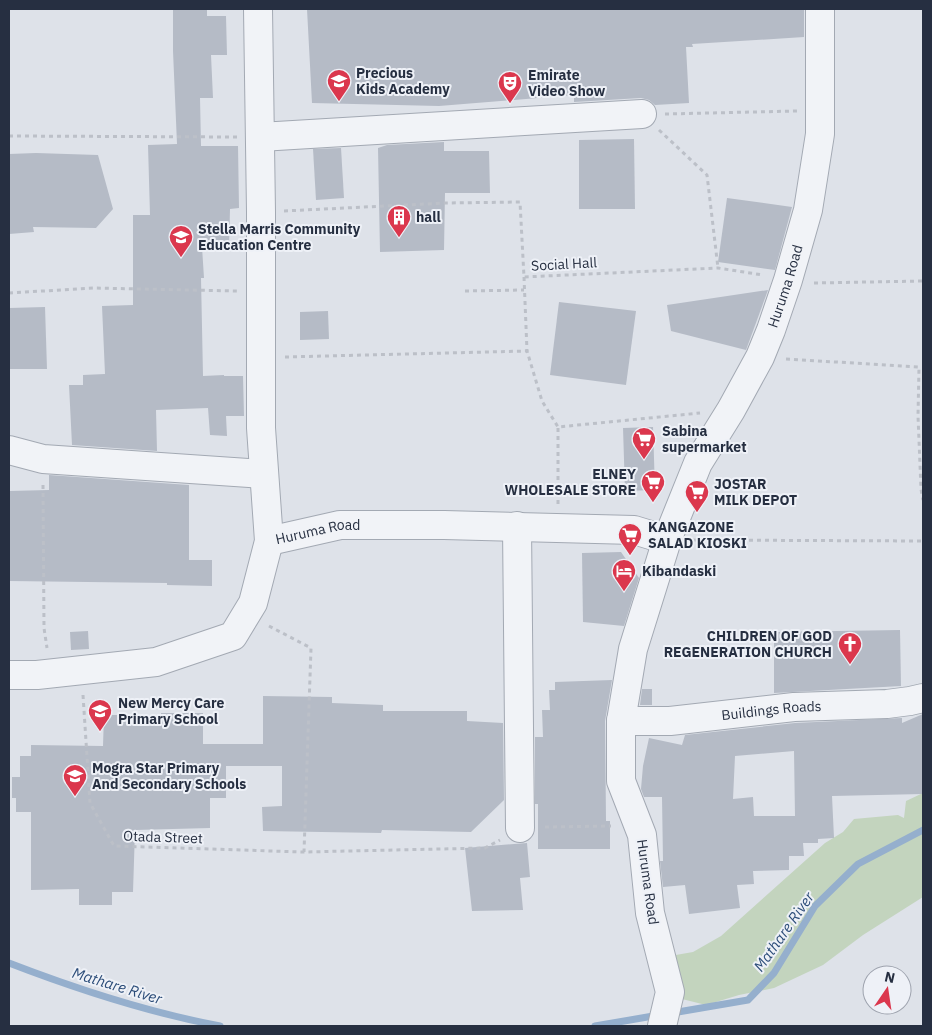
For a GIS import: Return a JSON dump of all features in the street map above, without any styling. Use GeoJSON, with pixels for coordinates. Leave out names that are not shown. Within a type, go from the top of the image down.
{"type":"FeatureCollection","features":[{"type":"Feature","properties":{"kind":"street"},"geometry":{"type":"LineString","coordinates":[[258,9],[261,212],[261,428],[269,541]]}},
{"type":"Feature","properties":{"kind":"street","name":"Huruma Road"},"geometry":{"type":"LineString","coordinates":[[662,1025],[670,992],[650,913],[642,835],[621,781],[621,721],[633,649],[667,540],[698,463],[731,410],[760,357],[771,330],[801,280],[808,210],[820,134],[820,9]]}},
{"type":"Feature","properties":{"kind":"street"},"geometry":{"type":"LineString","coordinates":[[260,137],[642,114]]}},
{"type":"Feature","properties":{"kind":"street"},"geometry":{"type":"LineString","coordinates":[[9,450],[44,459],[264,474]]}},
{"type":"Feature","properties":{"kind":"street","name":"Huruma Road"},"geometry":{"type":"LineString","coordinates":[[9,675],[66,672],[156,662],[233,636],[253,603],[269,541],[340,525],[517,526],[634,530],[667,540]]}},
{"type":"Feature","properties":{"kind":"street"},"geometry":{"type":"LineString","coordinates":[[517,526],[520,828]]}},
{"type":"Feature","properties":{"kind":"street","name":"Buildings Roads"},"geometry":{"type":"LineString","coordinates":[[621,721],[670,721],[794,707],[910,702],[923,698]]}},
{"type":"Feature","properties":{"kind":"path"},"geometry":{"type":"LineString","coordinates":[[642,114],[820,110]]}},
{"type":"Feature","properties":{"kind":"path"},"geometry":{"type":"LineString","coordinates":[[642,114],[707,174],[718,268]]}},
{"type":"Feature","properties":{"kind":"path"},"geometry":{"type":"LineString","coordinates":[[9,136],[260,137]]}},
{"type":"Feature","properties":{"kind":"path","name":"Social Hall"},"geometry":{"type":"LineString","coordinates":[[261,212],[446,203],[520,202],[524,277],[718,268],[801,280],[923,280]]}},
{"type":"Feature","properties":{"kind":"path"},"geometry":{"type":"LineString","coordinates":[[524,277],[527,351],[542,401],[558,427],[558,527]]}},
{"type":"Feature","properties":{"kind":"path"},"geometry":{"type":"LineString","coordinates":[[9,293],[94,288],[261,292]]}},
{"type":"Feature","properties":{"kind":"path"},"geometry":{"type":"LineString","coordinates":[[465,291],[524,290]]}},
{"type":"Feature","properties":{"kind":"path"},"geometry":{"type":"LineString","coordinates":[[261,358],[527,351]]}},
{"type":"Feature","properties":{"kind":"path"},"geometry":{"type":"LineString","coordinates":[[760,357],[921,367],[918,416],[923,500]]}},
{"type":"Feature","properties":{"kind":"path"},"geometry":{"type":"LineString","coordinates":[[558,427],[731,410]]}},
{"type":"Feature","properties":{"kind":"path"},"geometry":{"type":"LineString","coordinates":[[44,459],[44,628],[48,654],[66,672]]}},
{"type":"Feature","properties":{"kind":"path"},"geometry":{"type":"LineString","coordinates":[[667,540],[923,541]]}},
{"type":"Feature","properties":{"kind":"path"},"geometry":{"type":"LineString","coordinates":[[245,616],[260,621],[312,648],[304,852]]}},
{"type":"Feature","properties":{"kind":"path","name":"Otada Street"},"geometry":{"type":"LineString","coordinates":[[66,672],[82,681],[90,803],[114,846],[304,852],[486,848],[520,828],[612,826]]}},
{"type":"Feature","properties":{"kind":"green space"},"geometry":{"type":"Polygon","coordinates":[[[923,793],[923,897],[863,935],[823,965],[774,988],[739,995],[706,1005],[682,999],[670,956],[693,952],[721,936],[825,843],[843,832],[854,819],[898,815],[904,818],[906,801],[923,793]]]}},
{"type":"Feature","properties":{"kind":"building"},"geometry":{"type":"Polygon","coordinates":[[[173,9],[207,9],[207,16],[226,16],[227,55],[211,55],[213,98],[200,98],[201,146],[238,146],[239,208],[230,209],[229,248],[202,247],[204,278],[201,278],[203,376],[243,376],[244,416],[226,416],[227,436],[210,435],[208,408],[156,410],[157,451],[72,445],[69,385],[83,385],[83,375],[105,374],[102,306],[133,305],[133,215],[150,215],[148,145],[177,144],[173,9]]]}},
{"type":"Feature","properties":{"kind":"building"},"geometry":{"type":"Polygon","coordinates":[[[307,9],[804,9],[804,37],[692,44],[693,47],[686,47],[689,103],[655,105],[649,100],[641,98],[574,102],[574,95],[439,106],[312,103],[307,9]]]}},
{"type":"Feature","properties":{"kind":"building"},"geometry":{"type":"Polygon","coordinates":[[[634,139],[635,209],[579,209],[579,140],[634,139]]]}},
{"type":"Feature","properties":{"kind":"building"},"geometry":{"type":"Polygon","coordinates":[[[444,142],[444,151],[489,151],[490,193],[445,193],[444,250],[380,252],[378,148],[387,145],[444,142]]]}},
{"type":"Feature","properties":{"kind":"building"},"geometry":{"type":"Polygon","coordinates":[[[341,148],[344,198],[316,200],[313,149],[341,148]]]}},
{"type":"Feature","properties":{"kind":"building"},"geometry":{"type":"Polygon","coordinates":[[[9,154],[98,155],[113,209],[96,228],[33,227],[34,232],[9,234],[9,154]]]}},
{"type":"Feature","properties":{"kind":"building"},"geometry":{"type":"Polygon","coordinates":[[[727,198],[792,207],[775,270],[718,262],[727,198]]]}},
{"type":"Feature","properties":{"kind":"building"},"geometry":{"type":"Polygon","coordinates":[[[768,290],[746,350],[671,331],[667,305],[768,290]]]}},
{"type":"Feature","properties":{"kind":"building"},"geometry":{"type":"Polygon","coordinates":[[[559,302],[636,311],[626,385],[550,375],[559,302]]]}},
{"type":"Feature","properties":{"kind":"building"},"geometry":{"type":"Polygon","coordinates":[[[45,307],[47,369],[9,369],[9,308],[45,307]]]}},
{"type":"Feature","properties":{"kind":"building"},"geometry":{"type":"Polygon","coordinates":[[[328,311],[329,339],[300,340],[300,312],[328,311]]]}},
{"type":"Feature","properties":{"kind":"building"},"geometry":{"type":"Polygon","coordinates":[[[653,427],[655,490],[625,491],[623,428],[653,427]]]}},
{"type":"Feature","properties":{"kind":"building"},"geometry":{"type":"Polygon","coordinates":[[[49,475],[189,485],[189,560],[212,560],[212,586],[167,585],[167,583],[9,581],[9,491],[49,490],[49,475]]]}},
{"type":"Feature","properties":{"kind":"building"},"geometry":{"type":"Polygon","coordinates":[[[621,552],[639,578],[624,626],[583,622],[582,553],[621,552]]]}},
{"type":"Feature","properties":{"kind":"building"},"geometry":{"type":"Polygon","coordinates":[[[900,630],[901,686],[774,693],[774,632],[900,630]]]}},
{"type":"Feature","properties":{"kind":"building"},"geometry":{"type":"Polygon","coordinates":[[[88,631],[89,649],[71,650],[70,632],[88,631]]]}},
{"type":"Feature","properties":{"kind":"building"},"geometry":{"type":"Polygon","coordinates":[[[612,680],[605,721],[606,821],[610,821],[610,849],[538,849],[538,804],[535,804],[535,737],[543,737],[542,710],[550,710],[549,690],[555,690],[555,682],[612,680]]]}},
{"type":"Feature","properties":{"kind":"building"},"geometry":{"type":"Polygon","coordinates":[[[642,689],[652,689],[652,705],[640,705],[642,689]]]}},
{"type":"Feature","properties":{"kind":"building"},"geometry":{"type":"Polygon","coordinates":[[[263,696],[332,697],[332,703],[383,705],[383,711],[467,711],[467,721],[503,723],[504,800],[471,832],[382,830],[381,833],[263,831],[262,807],[282,806],[282,766],[226,766],[226,798],[210,798],[210,828],[135,830],[133,892],[112,892],[112,905],[79,905],[79,889],[31,890],[31,812],[16,812],[16,798],[12,798],[12,777],[20,777],[20,756],[31,756],[31,745],[103,746],[104,715],[161,715],[161,713],[203,713],[203,744],[263,744],[263,696]]]}},
{"type":"Feature","properties":{"kind":"building"},"geometry":{"type":"Polygon","coordinates":[[[923,714],[923,794],[832,796],[834,838],[818,839],[818,843],[803,843],[804,856],[789,856],[789,870],[753,871],[754,884],[737,885],[740,908],[689,914],[685,885],[663,887],[660,861],[663,861],[662,797],[644,797],[641,789],[643,766],[649,738],[682,745],[685,735],[795,723],[902,718],[902,723],[923,714]],[[794,751],[735,756],[733,799],[753,797],[754,816],[795,816],[794,751]]]}},
{"type":"Feature","properties":{"kind":"building"},"geometry":{"type":"Polygon","coordinates":[[[527,843],[530,877],[520,878],[523,910],[472,911],[465,848],[527,843]]]}},
{"type":"Feature","properties":{"kind":"waterway","name":"Mathare River"},"geometry":{"type":"LineString","coordinates":[[672,1013],[748,1000],[774,973],[815,906],[858,864],[923,830]]}},
{"type":"Feature","properties":{"kind":"waterway","name":"Mathare River"},"geometry":{"type":"LineString","coordinates":[[9,963],[113,999],[166,1014],[220,1026]]}},
{"type":"Feature","properties":{"kind":"waterway","name":"Mathare River"},"geometry":{"type":"LineString","coordinates":[[595,1026],[659,1015]]}},
{"type":"Feature","properties":{"kind":"place","name":"Precious Kids Academy"},"geometry":{"type":"Point","coordinates":[339,102]}},
{"type":"Feature","properties":{"kind":"place","name":"Emirate Video Show"},"geometry":{"type":"Point","coordinates":[510,104]}},
{"type":"Feature","properties":{"kind":"place","name":"hall"},"geometry":{"type":"Point","coordinates":[399,238]}},
{"type":"Feature","properties":{"kind":"place","name":"Stella Marris Community Education Centre"},"geometry":{"type":"Point","coordinates":[181,258]}},
{"type":"Feature","properties":{"kind":"place","name":"Sabina supermarket"},"geometry":{"type":"Point","coordinates":[644,460]}},
{"type":"Feature","properties":{"kind":"place","name":"ELNEY WHOLESALE STORE"},"geometry":{"type":"Point","coordinates":[653,503]}},
{"type":"Feature","properties":{"kind":"place","name":"JOSTAR MILK DEPOT"},"geometry":{"type":"Point","coordinates":[697,513]}},
{"type":"Feature","properties":{"kind":"place","name":"KANGAZONE SALAD KIOSKI"},"geometry":{"type":"Point","coordinates":[630,556]}},
{"type":"Feature","properties":{"kind":"place","name":"Kibandaski"},"geometry":{"type":"Point","coordinates":[624,592]}},
{"type":"Feature","properties":{"kind":"place","name":"CHILDREN OF GOD REGENERATION CHURCH"},"geometry":{"type":"Point","coordinates":[850,665]}},
{"type":"Feature","properties":{"kind":"place","name":"New Mercy Care Primary School"},"geometry":{"type":"Point","coordinates":[100,732]}},
{"type":"Feature","properties":{"kind":"place","name":"Mogra Star Primary And Secondary Schools"},"geometry":{"type":"Point","coordinates":[75,797]}}]}
